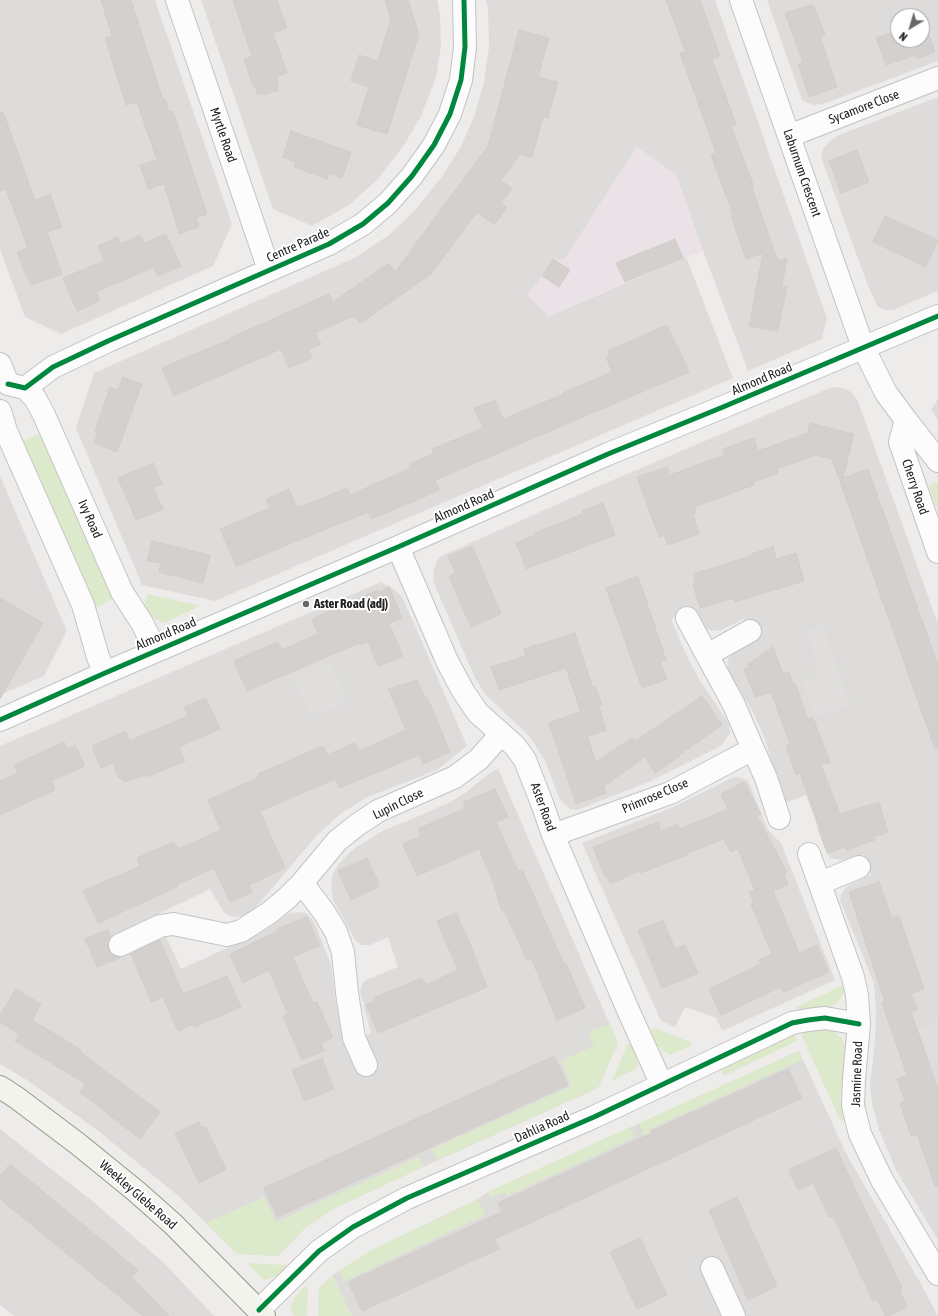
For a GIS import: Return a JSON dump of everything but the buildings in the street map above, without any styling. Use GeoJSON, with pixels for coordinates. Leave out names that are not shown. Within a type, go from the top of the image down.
{"type":"FeatureCollection","features":[{"type":"Feature","properties":{"kind":"street","name":"Myrtle Road"},"geometry":{"type":"LineString","coordinates":[[177,0],[269,270]]}},
{"type":"Feature","properties":{"kind":"street","name":"Centre Parade"},"geometry":{"type":"LineString","coordinates":[[8,383],[53,367],[108,341],[329,244],[363,224],[388,203],[412,176],[434,144],[450,114],[461,80],[465,46],[464,0]]}},
{"type":"Feature","properties":{"kind":"street","name":"Laburnum Crescent"},"geometry":{"type":"LineString","coordinates":[[741,0],[863,347],[886,392],[938,461]]}},
{"type":"Feature","properties":{"kind":"street","name":"Sycamore Close"},"geometry":{"type":"LineString","coordinates":[[789,136],[938,78]]}},
{"type":"Feature","properties":{"kind":"street","name":"Almond Road"},"geometry":{"type":"LineString","coordinates":[[0,720],[608,454],[938,316]]}},
{"type":"Feature","properties":{"kind":"street","name":"Ivy Road"},"geometry":{"type":"LineString","coordinates":[[8,383],[35,398],[44,415],[122,592],[142,623],[156,651]]}},
{"type":"Feature","properties":{"kind":"street"},"geometry":{"type":"LineString","coordinates":[[0,411],[6,432],[84,606],[98,657],[105,673]]}},
{"type":"Feature","properties":{"kind":"street","name":"Cherry Road"},"geometry":{"type":"LineString","coordinates":[[906,420],[900,442],[938,552]]}},
{"type":"Feature","properties":{"kind":"street","name":"Aster Road"},"geometry":{"type":"LineString","coordinates":[[398,547],[447,661],[462,691],[478,713],[515,746],[525,760],[553,835],[662,1085]]}},
{"type":"Feature","properties":{"kind":"street"},"geometry":{"type":"LineString","coordinates":[[686,618],[734,705],[766,778],[779,818]]}},
{"type":"Feature","properties":{"kind":"street"},"geometry":{"type":"LineString","coordinates":[[707,655],[750,631]]}},
{"type":"Feature","properties":{"kind":"street","name":"Lupin Close"},"geometry":{"type":"LineString","coordinates":[[120,945],[160,926],[173,924],[227,935],[241,931],[269,914],[286,899],[302,883],[337,841],[357,825],[378,811],[455,777],[479,759],[501,734]]}},
{"type":"Feature","properties":{"kind":"street","name":"Primrose Close"},"geometry":{"type":"LineString","coordinates":[[553,835],[670,793],[753,749]]}},
{"type":"Feature","properties":{"kind":"street","name":"Jasmine Road"},"geometry":{"type":"LineString","coordinates":[[809,854],[853,977],[857,995],[859,1024],[853,1106],[860,1134],[882,1180],[938,1274]]}},
{"type":"Feature","properties":{"kind":"street"},"geometry":{"type":"LineString","coordinates":[[820,883],[859,867]]}},
{"type":"Feature","properties":{"kind":"street"},"geometry":{"type":"LineString","coordinates":[[302,883],[324,912],[336,932],[343,952],[347,993],[354,1038],[366,1064]]}},
{"type":"Feature","properties":{"kind":"street","name":"Dahlia Road"},"geometry":{"type":"LineString","coordinates":[[262,1313],[319,1251],[353,1227],[407,1198],[594,1117],[792,1024],[825,1018],[859,1024]]}},
{"type":"Feature","properties":{"kind":"street","name":"Weekley Glebe Road"},"geometry":{"type":"LineString","coordinates":[[0,1087],[78,1144],[137,1192],[173,1224],[262,1313]]}},
{"type":"Feature","properties":{"kind":"street"},"geometry":{"type":"LineString","coordinates":[[712,1268],[734,1316]]}},
{"type":"Feature","properties":{"kind":"shaded area"},"geometry":{"type":"Polygon","coordinates":[[[0,0],[155,0],[232,224],[213,266],[61,334],[25,317],[0,249],[0,0]]]}},
{"type":"Feature","properties":{"kind":"shaded area"},"geometry":{"type":"Polygon","coordinates":[[[201,0],[437,0],[440,15],[441,45],[436,78],[421,116],[404,145],[378,179],[349,205],[312,226],[273,209],[201,0]]]}},
{"type":"Feature","properties":{"kind":"shaded area"},"geometry":{"type":"Polygon","coordinates":[[[486,0],[715,0],[827,318],[822,339],[748,371],[676,175],[637,147],[564,260],[553,259],[542,276],[549,316],[686,257],[733,378],[215,601],[142,585],[76,428],[94,373],[356,257],[389,235],[415,210],[441,178],[460,148],[474,117],[484,82],[489,47],[488,9],[486,0]]]}},
{"type":"Feature","properties":{"kind":"shaded area"},"geometry":{"type":"Polygon","coordinates":[[[767,0],[938,0],[938,61],[823,104],[814,105],[802,100],[767,0]]]}},
{"type":"Feature","properties":{"kind":"shaded area"},"geometry":{"type":"Polygon","coordinates":[[[938,97],[938,291],[893,310],[885,310],[878,307],[868,286],[821,157],[823,149],[830,141],[839,135],[938,97]]]}},
{"type":"Feature","properties":{"kind":"shaded area"},"geometry":{"type":"Polygon","coordinates":[[[637,147],[676,175],[703,251],[653,270],[549,316],[527,295],[553,259],[564,260],[637,147]]]}},
{"type":"Feature","properties":{"kind":"shaded area"},"geometry":{"type":"Polygon","coordinates":[[[832,387],[844,388],[851,392],[858,401],[938,624],[938,1240],[896,1170],[879,1130],[872,1103],[870,1085],[875,1041],[876,1009],[874,983],[840,900],[841,895],[847,886],[871,875],[863,855],[843,860],[829,858],[806,795],[785,803],[765,739],[753,712],[727,670],[728,660],[733,652],[755,639],[744,619],[721,630],[713,631],[706,628],[695,609],[671,619],[685,652],[699,679],[729,724],[730,733],[721,746],[651,781],[577,810],[570,809],[562,802],[545,761],[531,738],[485,694],[475,678],[433,581],[434,569],[441,556],[594,488],[832,387]]]}},
{"type":"Feature","properties":{"kind":"shaded area"},"geometry":{"type":"Polygon","coordinates":[[[938,399],[938,420],[931,410],[938,399]]]}},
{"type":"Feature","properties":{"kind":"shaded area"},"geometry":{"type":"Polygon","coordinates":[[[0,476],[67,631],[44,676],[0,695],[0,476]]]}},
{"type":"Feature","properties":{"kind":"shaded area"},"geometry":{"type":"Polygon","coordinates":[[[381,582],[401,595],[467,746],[437,770],[368,797],[343,812],[319,833],[257,906],[248,914],[238,917],[229,916],[224,912],[210,889],[156,915],[181,969],[262,932],[288,914],[298,912],[306,913],[316,926],[331,965],[336,1004],[345,1043],[371,1033],[360,991],[362,984],[366,980],[398,967],[388,937],[370,945],[361,945],[356,941],[333,900],[331,886],[333,874],[339,864],[352,850],[382,831],[450,802],[465,793],[491,772],[498,769],[618,1043],[598,1088],[331,1210],[304,1229],[278,1256],[237,1254],[176,1194],[97,1130],[27,1080],[0,1064],[0,746],[381,582]]]}},
{"type":"Feature","properties":{"kind":"shaded area"},"geometry":{"type":"Polygon","coordinates":[[[823,625],[850,705],[814,717],[802,682],[813,678],[818,667],[806,631],[823,625]]]}},
{"type":"Feature","properties":{"kind":"shaded area"},"geometry":{"type":"Polygon","coordinates":[[[329,659],[347,701],[311,717],[292,675],[329,659]]]}},
{"type":"Feature","properties":{"kind":"shaded area"},"geometry":{"type":"Polygon","coordinates":[[[734,777],[742,778],[748,781],[768,830],[781,843],[835,980],[722,1031],[716,1018],[685,1007],[675,1027],[661,1021],[582,843],[671,808],[734,777]]]}},
{"type":"Feature","properties":{"kind":"shaded area"},"geometry":{"type":"Polygon","coordinates":[[[938,1022],[938,1063],[931,1065],[918,1029],[938,1022]]]}},
{"type":"Feature","properties":{"kind":"shaded area"},"geometry":{"type":"Polygon","coordinates":[[[799,1051],[846,1153],[938,1316],[318,1316],[319,1288],[333,1275],[370,1251],[478,1199],[488,1192],[799,1051]]]}},
{"type":"Feature","properties":{"kind":"shaded area"},"geometry":{"type":"Polygon","coordinates":[[[0,1129],[91,1200],[163,1262],[214,1316],[14,1316],[0,1305],[0,1129]]]}},
{"type":"Feature","properties":{"kind":"green space"},"geometry":{"type":"Polygon","coordinates":[[[42,433],[115,598],[94,608],[20,442],[42,433]]]}},
{"type":"Feature","properties":{"kind":"green space"},"geometry":{"type":"Polygon","coordinates":[[[936,482],[938,484],[938,511],[930,490],[930,485],[936,482]]]}},
{"type":"Feature","properties":{"kind":"green space"},"geometry":{"type":"Polygon","coordinates":[[[148,594],[200,606],[165,623],[157,620],[143,609],[148,594]]]}},
{"type":"Feature","properties":{"kind":"green space"},"geometry":{"type":"Polygon","coordinates":[[[844,985],[845,989],[836,1004],[829,1007],[818,1007],[799,1011],[796,1007],[844,985]]]}},
{"type":"Feature","properties":{"kind":"green space"},"geometry":{"type":"Polygon","coordinates":[[[609,1024],[618,1043],[598,1088],[437,1160],[432,1149],[571,1086],[561,1061],[594,1046],[588,1032],[609,1024]]]}},
{"type":"Feature","properties":{"kind":"green space"},"geometry":{"type":"Polygon","coordinates":[[[655,1028],[692,1043],[691,1046],[670,1055],[657,1046],[650,1030],[655,1028]]]}},
{"type":"Feature","properties":{"kind":"green space"},"geometry":{"type":"Polygon","coordinates":[[[823,1028],[835,1032],[842,1039],[846,1048],[840,1099],[844,1118],[841,1122],[801,1034],[810,1030],[823,1028]]]}},
{"type":"Feature","properties":{"kind":"green space"},"geometry":{"type":"Polygon","coordinates":[[[794,1034],[797,1041],[724,1076],[720,1068],[794,1034]]]}},
{"type":"Feature","properties":{"kind":"green space"},"geometry":{"type":"Polygon","coordinates":[[[632,1043],[638,1059],[637,1066],[635,1069],[612,1081],[627,1045],[632,1043]]]}},
{"type":"Feature","properties":{"kind":"green space"},"geometry":{"type":"Polygon","coordinates":[[[799,1051],[802,1060],[648,1130],[650,1134],[645,1136],[639,1123],[799,1051]]]}},
{"type":"Feature","properties":{"kind":"green space"},"geometry":{"type":"Polygon","coordinates":[[[630,1127],[635,1137],[507,1196],[505,1192],[491,1198],[488,1192],[630,1127]]]}},
{"type":"Feature","properties":{"kind":"green space"},"geometry":{"type":"Polygon","coordinates":[[[419,1157],[423,1167],[331,1210],[304,1229],[278,1256],[237,1254],[206,1223],[264,1197],[276,1222],[419,1157]]]}},
{"type":"Feature","properties":{"kind":"green space"},"geometry":{"type":"Polygon","coordinates":[[[478,1199],[485,1215],[345,1281],[339,1271],[370,1251],[478,1199]]]}},
{"type":"Feature","properties":{"kind":"green space"},"geometry":{"type":"Polygon","coordinates":[[[247,1263],[286,1265],[288,1267],[279,1275],[264,1280],[247,1263]]]}},
{"type":"Feature","properties":{"kind":"green space"},"geometry":{"type":"Polygon","coordinates":[[[333,1275],[352,1316],[318,1316],[319,1288],[333,1275]]]}},
{"type":"Feature","properties":{"kind":"green space"},"geometry":{"type":"Polygon","coordinates":[[[305,1286],[308,1288],[307,1316],[295,1316],[290,1310],[292,1303],[305,1286]]]}},
{"type":"Feature","properties":{"kind":"cycle path"},"geometry":{"type":"LineString","coordinates":[[8,384],[25,388],[53,367],[108,341],[329,244],[363,224],[388,203],[412,176],[434,145],[450,114],[461,80],[465,47],[464,0]]}},
{"type":"Feature","properties":{"kind":"cycle path"},"geometry":{"type":"LineString","coordinates":[[0,720],[608,454],[938,316]]}},
{"type":"Feature","properties":{"kind":"cycle path"},"geometry":{"type":"LineString","coordinates":[[259,1310],[319,1251],[353,1227],[407,1198],[594,1117],[792,1023],[825,1018],[859,1024]]}},
{"type":"Feature","properties":{"kind":"place","name":"Aster Road (adj)"},"geometry":{"type":"Point","coordinates":[306,604]}}]}
